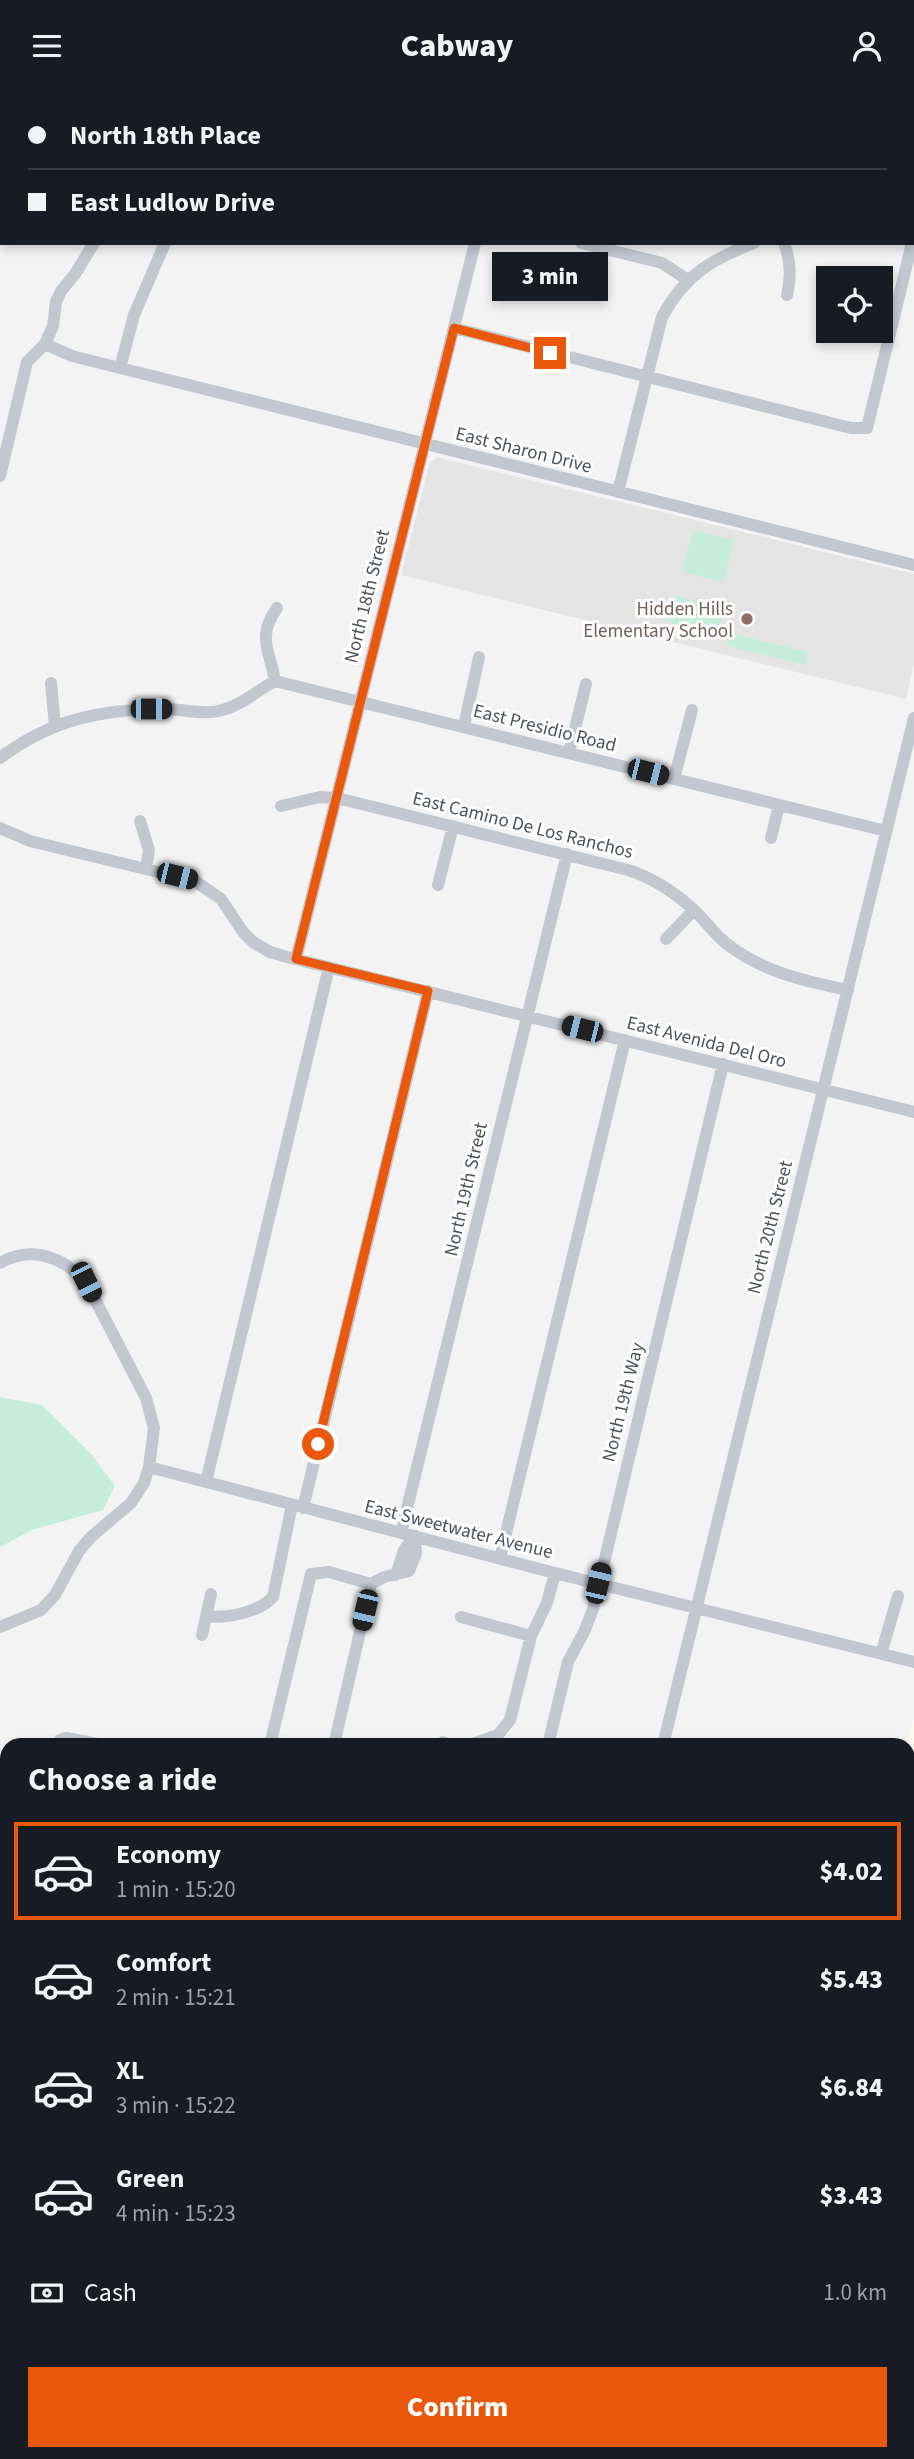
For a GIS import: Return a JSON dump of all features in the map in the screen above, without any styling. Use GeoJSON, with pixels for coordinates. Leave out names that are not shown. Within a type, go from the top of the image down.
{"type":"FeatureCollection","features":[{"type":"Feature","properties":{"kind":"street"},"geometry":{"type":"LineString","coordinates":[[0,477],[27,362],[45,344],[53,327],[56,302],[61,291],[93,245]]}},
{"type":"Feature","properties":{"kind":"street"},"geometry":{"type":"LineString","coordinates":[[120,368],[134,315],[164,245]]}},
{"type":"Feature","properties":{"kind":"street","name":"North 18th Street"},"geometry":{"type":"LineString","coordinates":[[296,959],[475,245]]}},
{"type":"Feature","properties":{"kind":"street"},"geometry":{"type":"LineString","coordinates":[[588,245],[662,264],[688,280]]}},
{"type":"Feature","properties":{"kind":"street"},"geometry":{"type":"LineString","coordinates":[[618,492],[662,317],[688,280],[710,262],[748,245]]}},
{"type":"Feature","properties":{"kind":"street"},"geometry":{"type":"LineString","coordinates":[[785,245],[790,258],[791,276],[787,295]]}},
{"type":"Feature","properties":{"kind":"street"},"geometry":{"type":"LineString","coordinates":[[454,328],[851,428],[867,428],[912,245]]}},
{"type":"Feature","properties":{"kind":"street","name":"East Sharon Drive"},"geometry":{"type":"LineString","coordinates":[[45,344],[72,356],[914,565]]}},
{"type":"Feature","properties":{"kind":"street"},"geometry":{"type":"LineString","coordinates":[[0,758],[26,740],[55,726],[92,715],[128,709],[215,712],[241,703],[275,681],[266,651],[265,635],[268,621],[277,608]]}},
{"type":"Feature","properties":{"kind":"street"},"geometry":{"type":"LineString","coordinates":[[464,726],[480,657]]}},
{"type":"Feature","properties":{"kind":"street","name":"East Presidio Road"},"geometry":{"type":"LineString","coordinates":[[275,681],[886,831]]}},
{"type":"Feature","properties":{"kind":"street"},"geometry":{"type":"LineString","coordinates":[[51,683],[55,726]]}},
{"type":"Feature","properties":{"kind":"street"},"geometry":{"type":"LineString","coordinates":[[569,753],[586,684]]}},
{"type":"Feature","properties":{"kind":"street"},"geometry":{"type":"LineString","coordinates":[[674,779],[692,710]]}},
{"type":"Feature","properties":{"kind":"street","name":"North 20th Street"},"geometry":{"type":"LineString","coordinates":[[665,1738],[914,718]]}},
{"type":"Feature","properties":{"kind":"street","name":"East Camino De Los Ranchos"},"geometry":{"type":"LineString","coordinates":[[281,806],[320,797],[337,798],[628,870],[653,879],[694,910],[724,942],[760,965],[781,974],[848,991]]}},
{"type":"Feature","properties":{"kind":"street"},"geometry":{"type":"LineString","coordinates":[[771,838],[779,804]]}},
{"type":"Feature","properties":{"kind":"street"},"geometry":{"type":"LineString","coordinates":[[140,821],[149,851],[146,869]]}},
{"type":"Feature","properties":{"kind":"street"},"geometry":{"type":"LineString","coordinates":[[438,885],[453,826]]}},
{"type":"Feature","properties":{"kind":"street","name":"East Avenida Del Oro"},"geometry":{"type":"LineString","coordinates":[[0,828],[30,841],[195,881],[221,899],[253,942],[270,951],[914,1112]]}},
{"type":"Feature","properties":{"kind":"street","name":"North 19th Street"},"geometry":{"type":"LineString","coordinates":[[371,1584],[384,1577],[409,1571],[413,1565],[416,1553],[408,1534],[566,854]]}},
{"type":"Feature","properties":{"kind":"street"},"geometry":{"type":"LineString","coordinates":[[666,939],[694,910]]}},
{"type":"Feature","properties":{"kind":"street"},"geometry":{"type":"LineString","coordinates":[[206,1482],[329,967]]}},
{"type":"Feature","properties":{"kind":"street"},"geometry":{"type":"LineString","coordinates":[[206,1616],[218,1618],[266,1605],[273,1597],[428,991]]}},
{"type":"Feature","properties":{"kind":"street"},"geometry":{"type":"LineString","coordinates":[[500,1558],[625,1040]]}},
{"type":"Feature","properties":{"kind":"street","name":"North 19th Way"},"geometry":{"type":"LineString","coordinates":[[550,1738],[568,1662],[585,1630],[598,1583],[723,1064]]}},
{"type":"Feature","properties":{"kind":"street"},"geometry":{"type":"LineString","coordinates":[[0,1263],[23,1253],[53,1258],[72,1267],[86,1282],[145,1398],[154,1428],[149,1467],[144,1482],[131,1503],[91,1537],[79,1551],[55,1595],[41,1610],[0,1627]]}},
{"type":"Feature","properties":{"kind":"street","name":"East Sweetwater Avenue"},"geometry":{"type":"LineString","coordinates":[[149,1467],[555,1573],[914,1662]]}},
{"type":"Feature","properties":{"kind":"street"},"geometry":{"type":"LineString","coordinates":[[272,1738],[311,1574],[329,1571],[371,1584],[336,1738]]}},
{"type":"Feature","properties":{"kind":"street"},"geometry":{"type":"LineString","coordinates":[[490,1738],[498,1735],[510,1720],[531,1636],[547,1603],[555,1573]]}},
{"type":"Feature","properties":{"kind":"street"},"geometry":{"type":"LineString","coordinates":[[202,1635],[211,1594]]}},
{"type":"Feature","properties":{"kind":"street"},"geometry":{"type":"LineString","coordinates":[[881,1654],[898,1597]]}},
{"type":"Feature","properties":{"kind":"street"},"geometry":{"type":"LineString","coordinates":[[461,1617],[531,1636]]}},
{"type":"Feature","properties":{"kind":"shaded area","name":"Hidden Hills Elementary School"},"geometry":{"type":"Polygon","coordinates":[[[437,457],[914,574],[914,663],[906,699],[401,575],[430,462],[437,457]]]}},
{"type":"Feature","properties":{"kind":"shaded area"},"geometry":{"type":"Polygon","coordinates":[[[914,1719],[914,1738],[907,1738],[914,1719]]]}},
{"type":"Feature","properties":{"kind":"green space"},"geometry":{"type":"Polygon","coordinates":[[[693,530],[734,540],[724,582],[682,572],[693,530]]]}},
{"type":"Feature","properties":{"kind":"green space"},"geometry":{"type":"Polygon","coordinates":[[[673,595],[724,608],[717,637],[667,621],[673,595]]]}},
{"type":"Feature","properties":{"kind":"green space"},"geometry":{"type":"Polygon","coordinates":[[[730,633],[808,652],[805,665],[727,646],[730,633]]]}},
{"type":"Feature","properties":{"kind":"green space"},"geometry":{"type":"Polygon","coordinates":[[[0,1397],[42,1405],[92,1455],[115,1486],[103,1510],[32,1530],[0,1547],[0,1397]]]}},
{"type":"Feature","properties":{"kind":"place","name":"Hidden Hills Elementary School"},"geometry":{"type":"Point","coordinates":[747,619]}},
{"type":"Feature","properties":{"kind":"route"},"geometry":{"type":"LineString","coordinates":[[318,1444],[428,991],[296,959],[454,328],[550,353]]}}]}
